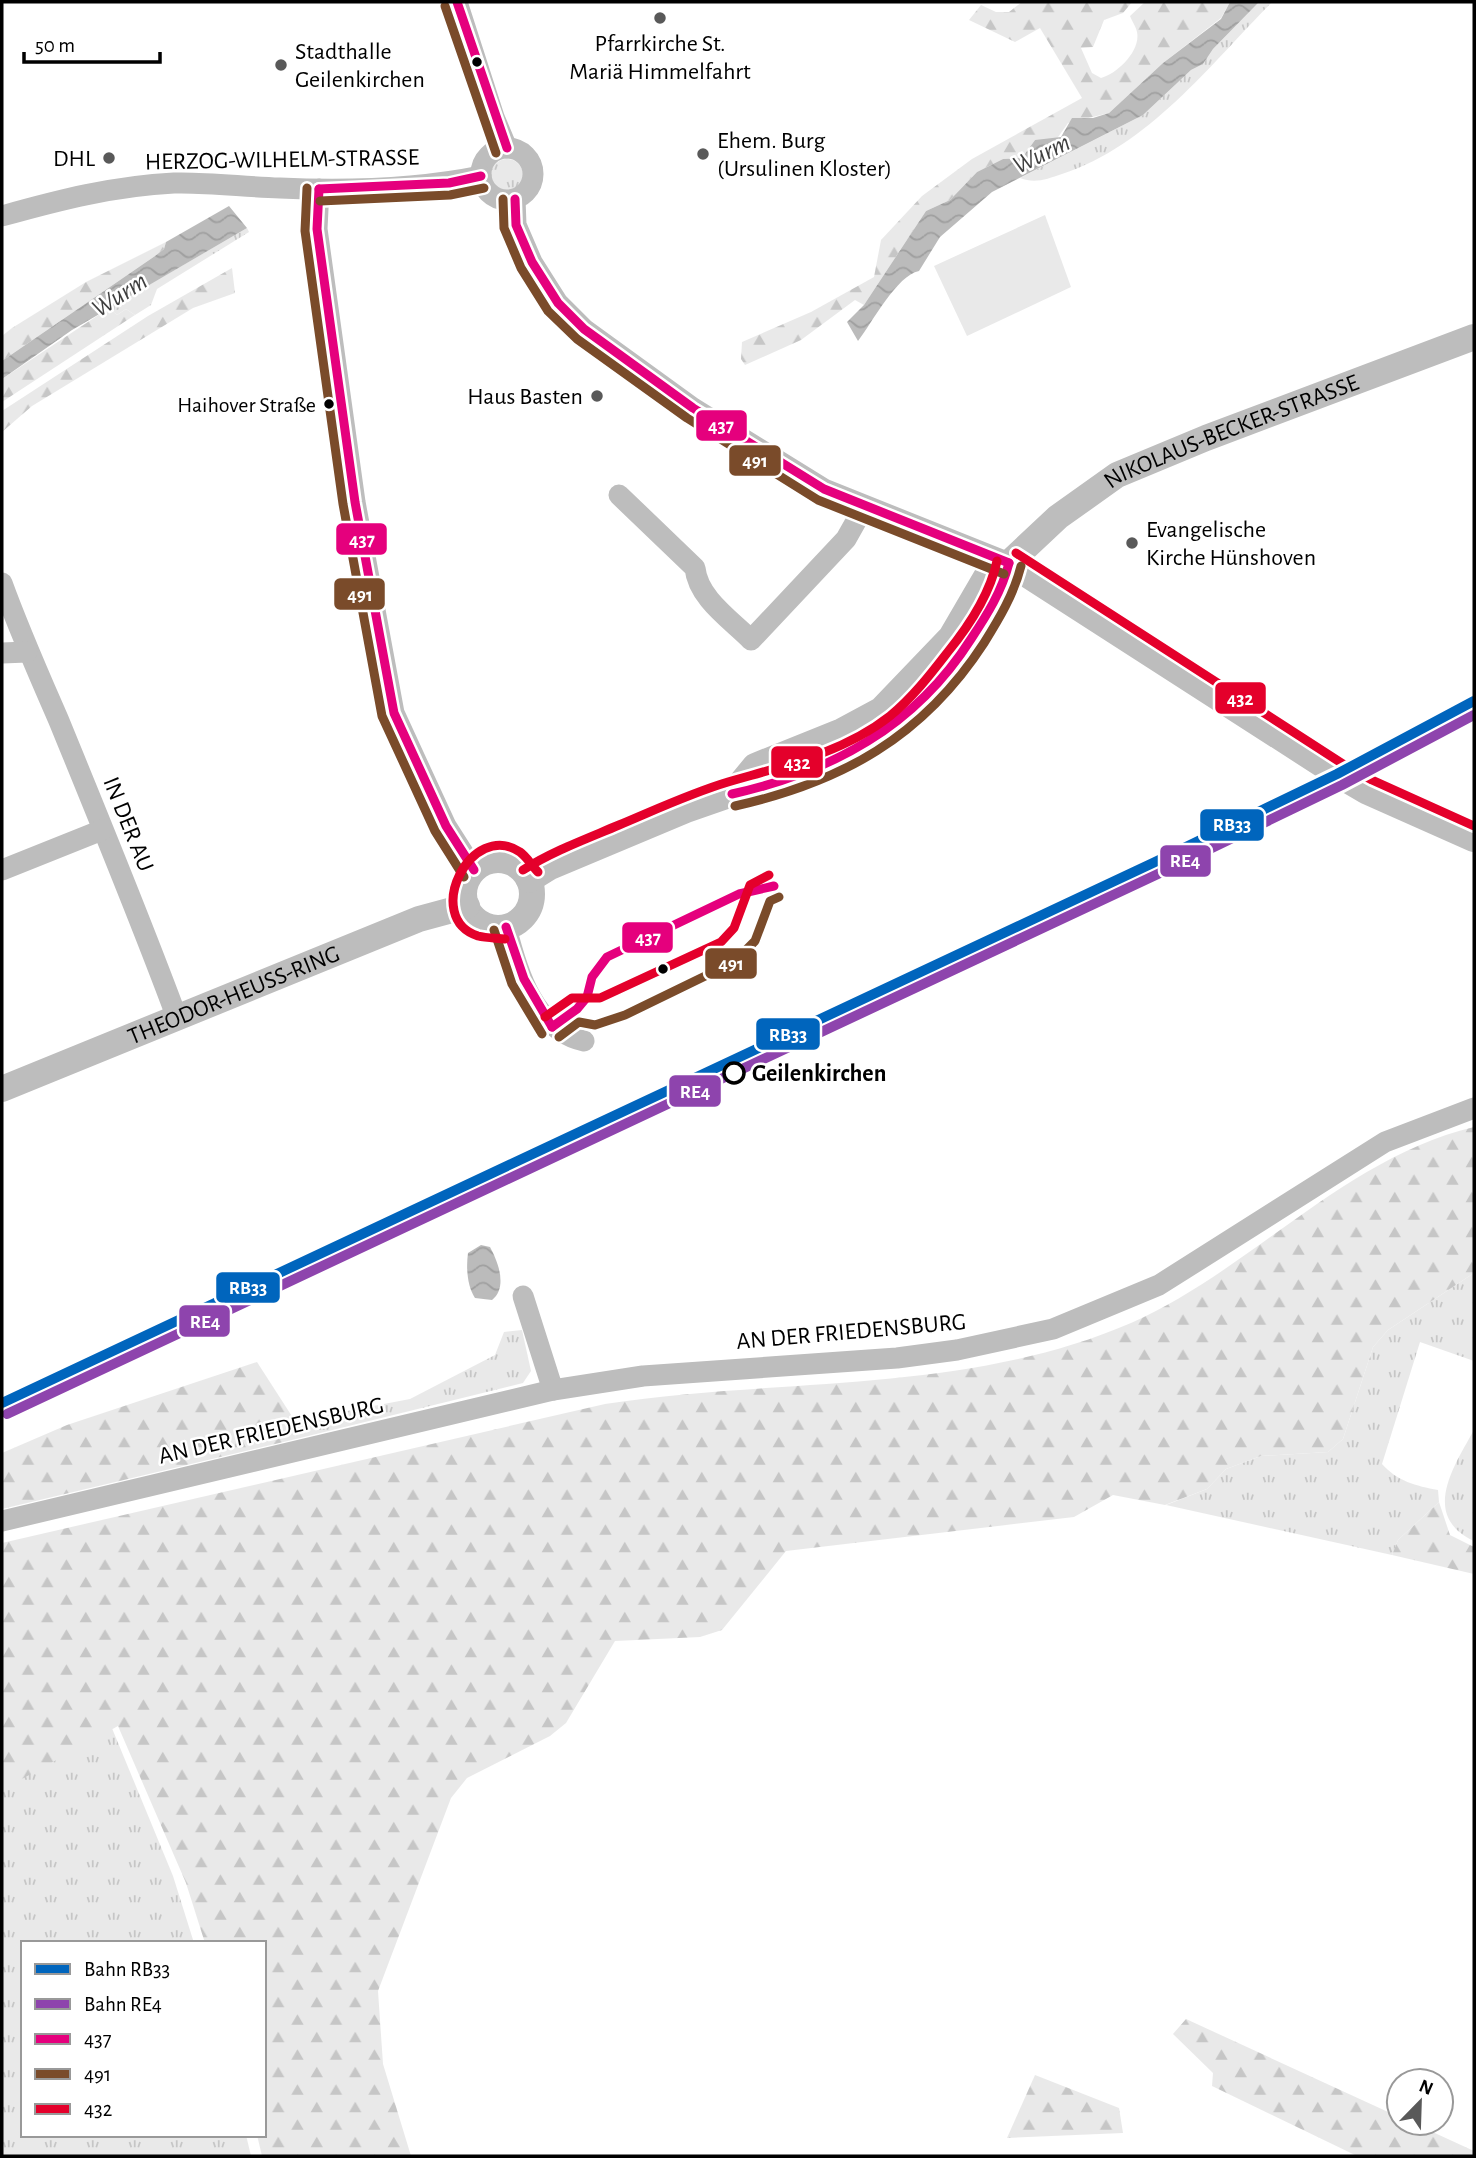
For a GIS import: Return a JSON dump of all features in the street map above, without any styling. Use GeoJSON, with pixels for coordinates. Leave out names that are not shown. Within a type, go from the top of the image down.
{"type":"FeatureCollection","features":[{"type":"Feature","properties":{"kind":"main road","name":"NIKOLAUS-BECKER-STRASSE"},"geometry":{"type":"LineString","coordinates":[[1009,564],[1058,517],[1117,475],[1206,438],[1474,337]]}},
{"type":"Feature","properties":{"kind":"main road"},"geometry":{"type":"LineString","coordinates":[[529,880],[550,867],[732,794],[786,781],[860,749],[897,726],[937,686],[968,647],[1004,587],[1009,564],[1336,774],[1366,791],[1474,839]]}},
{"type":"Feature","properties":{"kind":"main road"},"geometry":{"type":"LineString","coordinates":[[504,861],[519,867],[529,880],[532,897],[526,912],[506,927],[487,925],[471,914],[467,906],[466,883],[474,870],[488,862],[504,861]]}},
{"type":"Feature","properties":{"kind":"main road","name":"THEODOR-HEUSS-RING"},"geometry":{"type":"LineString","coordinates":[[2,1089],[419,919],[467,906]]}},
{"type":"Feature","properties":{"kind":"street"},"geometry":{"type":"LineString","coordinates":[[457,2],[494,117],[507,148]]}},
{"type":"Feature","properties":{"kind":"street"},"geometry":{"type":"LineString","coordinates":[[507,148],[527,156],[533,170],[531,185],[515,199],[493,195],[481,176],[485,160],[498,149],[507,148]]}},
{"type":"Feature","properties":{"kind":"street","name":"HERZOG-WILHELM-STRASSE"},"geometry":{"type":"LineString","coordinates":[[2,216],[78,194],[138,186],[189,183],[319,189],[449,183],[481,176]]}},
{"type":"Feature","properties":{"kind":"street"},"geometry":{"type":"LineString","coordinates":[[319,189],[317,229],[355,502],[394,713],[446,826],[474,870]]}},
{"type":"Feature","properties":{"kind":"street"},"geometry":{"type":"LineString","coordinates":[[515,199],[519,235],[548,289],[568,314],[693,408],[813,482],[864,507],[1009,564]]}},
{"type":"Feature","properties":{"kind":"street"},"geometry":{"type":"LineString","coordinates":[[619,495],[695,568],[696,583],[705,595],[751,640],[846,539],[864,507]]}},
{"type":"Feature","properties":{"kind":"street","name":"IN DER AU"},"geometry":{"type":"LineString","coordinates":[[2,583],[27,652],[48,696],[146,933],[177,1018]]}},
{"type":"Feature","properties":{"kind":"street"},"geometry":{"type":"LineString","coordinates":[[2,653],[27,652]]}},
{"type":"Feature","properties":{"kind":"street"},"geometry":{"type":"LineString","coordinates":[[2,870],[102,830]]}},
{"type":"Feature","properties":{"kind":"street"},"geometry":{"type":"LineString","coordinates":[[506,927],[514,960],[532,999],[552,1027],[570,1038],[584,1041]]}},
{"type":"Feature","properties":{"kind":"street","name":"AN DER FRIEDENSBURG"},"geometry":{"type":"LineString","coordinates":[[2,1521],[553,1390],[643,1376],[897,1358],[957,1350],[1053,1329],[1159,1285],[1385,1142],[1474,1108]]}},
{"type":"Feature","properties":{"kind":"street"},"geometry":{"type":"LineString","coordinates":[[523,1296],[553,1390]]}},
{"type":"Feature","properties":{"kind":"green space"},"geometry":{"type":"Polygon","coordinates":[[[1022,2],[1132,2],[1123,13],[1104,20],[1093,47],[1081,48],[1092,73],[1101,78],[1114,72],[1132,54],[1137,32],[1130,16],[1145,2],[1230,2],[1221,18],[1163,63],[1109,113],[1068,123],[1056,140],[1035,140],[1022,158],[1003,159],[977,172],[950,200],[926,211],[864,305],[855,300],[801,340],[745,365],[741,359],[742,342],[811,312],[874,277],[881,240],[922,196],[972,159],[1082,98],[1040,28],[1015,42],[969,20],[981,5],[996,12],[1009,12],[1022,2]]]}},
{"type":"Feature","properties":{"kind":"green space"},"geometry":{"type":"Polygon","coordinates":[[[1259,2],[1272,2],[1201,77],[1150,124],[1093,161],[1057,176],[1036,181],[1020,178],[1143,115],[1191,70],[1203,64],[1213,49],[1259,2]]]}},
{"type":"Feature","properties":{"kind":"green space"},"geometry":{"type":"Polygon","coordinates":[[[507,159],[518,164],[523,175],[518,186],[507,191],[496,186],[491,175],[496,164],[507,159]]]}},
{"type":"Feature","properties":{"kind":"green space"},"geometry":{"type":"Polygon","coordinates":[[[1045,215],[1071,287],[967,336],[934,266],[1045,215]]]}},
{"type":"Feature","properties":{"kind":"green space"},"geometry":{"type":"Polygon","coordinates":[[[247,228],[249,232],[157,289],[151,305],[135,315],[126,309],[117,315],[109,308],[247,228]]]}},
{"type":"Feature","properties":{"kind":"green space"},"geometry":{"type":"Polygon","coordinates":[[[166,242],[164,249],[155,256],[2,361],[2,336],[12,328],[86,282],[166,242]]]}},
{"type":"Feature","properties":{"kind":"green space"},"geometry":{"type":"Polygon","coordinates":[[[232,268],[235,293],[193,308],[32,406],[2,432],[2,411],[148,316],[232,268]]]}},
{"type":"Feature","properties":{"kind":"green space"},"geometry":{"type":"Polygon","coordinates":[[[109,308],[117,315],[126,309],[135,315],[2,402],[2,379],[109,308]]]}},
{"type":"Feature","properties":{"kind":"green space"},"geometry":{"type":"Polygon","coordinates":[[[1474,1127],[1474,1273],[1388,1330],[1373,1347],[1343,1439],[1328,1452],[1261,1456],[1226,1469],[1207,1489],[1165,1505],[1113,1495],[1074,1517],[786,1551],[722,1630],[700,1637],[615,1641],[566,1723],[550,1736],[467,1778],[451,1798],[378,1991],[383,2064],[411,2156],[262,2156],[257,2137],[266,2137],[266,1941],[204,1941],[186,1883],[118,1726],[2,1790],[2,1543],[605,1404],[937,1373],[1003,1362],[1068,1346],[1131,1323],[1175,1301],[1340,1189],[1382,1163],[1427,1142],[1474,1127]]]}},
{"type":"Feature","properties":{"kind":"green space"},"geometry":{"type":"Polygon","coordinates":[[[1474,1273],[1474,1361],[1420,1342],[1382,1464],[1407,1482],[1438,1490],[1439,1502],[1398,1540],[1392,1555],[1166,1505],[1207,1489],[1226,1469],[1261,1456],[1328,1452],[1343,1439],[1373,1347],[1388,1330],[1474,1273]]]}},
{"type":"Feature","properties":{"kind":"green space"},"geometry":{"type":"Polygon","coordinates":[[[522,1330],[531,1371],[523,1383],[296,1439],[295,1421],[410,1399],[495,1355],[504,1332],[522,1330]]]}},
{"type":"Feature","properties":{"kind":"green space"},"geometry":{"type":"Polygon","coordinates":[[[257,1362],[295,1421],[296,1439],[2,1509],[2,1453],[67,1425],[257,1362]]]}},
{"type":"Feature","properties":{"kind":"green space"},"geometry":{"type":"Polygon","coordinates":[[[1474,1430],[1474,1541],[1458,1531],[1448,1518],[1445,1504],[1451,1474],[1474,1430]]]}},
{"type":"Feature","properties":{"kind":"green space"},"geometry":{"type":"Polygon","coordinates":[[[1439,1502],[1450,1535],[1474,1547],[1474,1574],[1392,1555],[1398,1540],[1439,1502]]]}},
{"type":"Feature","properties":{"kind":"green space"},"geometry":{"type":"Polygon","coordinates":[[[109,1721],[173,1876],[193,1941],[21,1941],[21,2137],[246,2137],[251,2156],[2,2156],[2,1786],[109,1721]]]}},
{"type":"Feature","properties":{"kind":"green space"},"geometry":{"type":"Polygon","coordinates":[[[1186,2019],[1385,2111],[1385,2137],[1444,2137],[1474,2151],[1474,2156],[1357,2156],[1212,2086],[1213,2073],[1173,2034],[1186,2019]]]}},
{"type":"Feature","properties":{"kind":"green space"},"geometry":{"type":"Polygon","coordinates":[[[1035,2075],[1119,2108],[1123,2133],[1007,2138],[1035,2075]]]}},
{"type":"Feature","properties":{"kind":"water","name":"Wurm"},"geometry":{"type":"Polygon","coordinates":[[[1230,2],[1259,2],[1213,49],[1203,64],[1191,70],[1143,115],[992,192],[940,237],[919,271],[911,274],[894,290],[858,341],[847,322],[864,305],[926,211],[950,200],[977,172],[1003,159],[1022,158],[1035,140],[1061,137],[1072,118],[1093,118],[1109,113],[1163,63],[1221,19],[1230,2]]]}},
{"type":"Feature","properties":{"kind":"water","name":"Wurm"},"geometry":{"type":"Polygon","coordinates":[[[229,206],[247,228],[72,330],[2,379],[2,361],[155,256],[164,249],[166,242],[229,206]]]}},
{"type":"Feature","properties":{"kind":"water"},"geometry":{"type":"Polygon","coordinates":[[[481,1245],[490,1247],[500,1274],[500,1288],[492,1300],[475,1298],[469,1282],[468,1253],[481,1245]]]}},
{"type":"Feature","properties":{"kind":"rail line","name":"RB33"},"geometry":{"type":"LineString","coordinates":[[2,1403],[1155,862],[1337,774],[1474,701]]}},
{"type":"Feature","properties":{"kind":"rail line","name":"RE4"},"geometry":{"type":"LineString","coordinates":[[7,1414],[1160,873],[1342,785],[1474,715]]}},
{"type":"Feature","properties":{"kind":"transit line","name":"437"},"geometry":{"type":"LineString","coordinates":[[457,2],[507,148]]}},
{"type":"Feature","properties":{"kind":"transit line","name":"491"},"geometry":{"type":"LineString","coordinates":[[445,6],[496,153]]}},
{"type":"Feature","properties":{"kind":"transit line","name":"437"},"geometry":{"type":"LineString","coordinates":[[319,189],[449,183],[481,176]]}},
{"type":"Feature","properties":{"kind":"transit line","name":"491"},"geometry":{"type":"LineString","coordinates":[[307,188],[305,231],[343,504],[382,716],[435,831],[464,877]]}},
{"type":"Feature","properties":{"kind":"transit line","name":"491"},"geometry":{"type":"LineString","coordinates":[[320,201],[450,195],[484,188]]}},
{"type":"Feature","properties":{"kind":"transit line","name":"437"},"geometry":{"type":"LineString","coordinates":[[319,189],[317,229],[355,502],[394,713],[446,826],[474,870]]}},
{"type":"Feature","properties":{"kind":"transit line","name":"491"},"geometry":{"type":"LineString","coordinates":[[503,199],[504,228],[521,268],[548,311],[577,339],[687,418],[818,500],[1004,574]]}},
{"type":"Feature","properties":{"kind":"transit line","name":"437"},"geometry":{"type":"LineString","coordinates":[[515,199],[516,225],[532,262],[558,303],[584,329],[693,408],[824,489],[1009,563]]}},
{"type":"Feature","properties":{"kind":"transit line","name":"432"},"geometry":{"type":"LineString","coordinates":[[1016,553],[1343,764],[1474,826]]}},
{"type":"Feature","properties":{"kind":"transit line","name":"432"},"geometry":{"type":"LineString","coordinates":[[523,870],[570,846],[687,796],[812,757],[872,729],[906,702],[955,643],[984,597],[997,561]]}},
{"type":"Feature","properties":{"kind":"transit line","name":"437"},"geometry":{"type":"LineString","coordinates":[[732,794],[803,773],[868,741],[897,721],[949,670],[971,639],[998,593],[1009,563]]}},
{"type":"Feature","properties":{"kind":"transit line","name":"491"},"geometry":{"type":"LineString","coordinates":[[735,806],[810,784],[845,769],[907,730],[960,676],[984,643],[1010,596],[1021,566]]}},
{"type":"Feature","properties":{"kind":"transit line","name":"432"},"geometry":{"type":"LineString","coordinates":[[505,939],[478,936],[462,926],[454,911],[454,893],[460,875],[470,859],[485,849],[502,845],[520,852],[538,872]]}},
{"type":"Feature","properties":{"kind":"transit line","name":"432"},"geometry":{"type":"LineString","coordinates":[[545,1017],[572,998],[600,998],[721,942],[734,928],[750,885],[769,875]]}},
{"type":"Feature","properties":{"kind":"transit line","name":"437"},"geometry":{"type":"LineString","coordinates":[[552,1027],[577,1009],[587,997],[592,977],[607,957],[739,894],[774,886]]}},
{"type":"Feature","properties":{"kind":"transit line","name":"491"},"geometry":{"type":"LineString","coordinates":[[559,1037],[579,1022],[595,1025],[625,1015],[734,962],[755,941],[770,901],[779,897]]}},
{"type":"Feature","properties":{"kind":"transit line","name":"437"},"geometry":{"type":"LineString","coordinates":[[506,927],[524,979],[552,1027]]}},
{"type":"Feature","properties":{"kind":"transit line","name":"491"},"geometry":{"type":"LineString","coordinates":[[494,930],[512,984],[542,1034]]}},
{"type":"Feature","properties":{"kind":"place","name":"Pfarrkirche St. Mariä Himmelfahrt"},"geometry":{"type":"Point","coordinates":[660,18]}},
{"type":"Feature","properties":{"kind":"place","name":"Stadthalle Geilenkirchen"},"geometry":{"type":"Point","coordinates":[281,65]}},
{"type":"Feature","properties":{"kind":"place","name":"Ehem. Burg (Ursulinen Kloster)"},"geometry":{"type":"Point","coordinates":[703,154]}},
{"type":"Feature","properties":{"kind":"place","name":"DHL"},"geometry":{"type":"Point","coordinates":[109,158]}},
{"type":"Feature","properties":{"kind":"place","name":"Haus Basten"},"geometry":{"type":"Point","coordinates":[597,396]}},
{"type":"Feature","properties":{"kind":"place","name":"Haihover Straße"},"geometry":{"type":"Point","coordinates":[329,404]}},
{"type":"Feature","properties":{"kind":"place","name":"Evangelische Kirche Hünshoven"},"geometry":{"type":"Point","coordinates":[1132,543]}},
{"type":"Feature","properties":{"kind":"place","name":"Geilenkirchen"},"geometry":{"type":"Point","coordinates":[734,1073]}}]}
